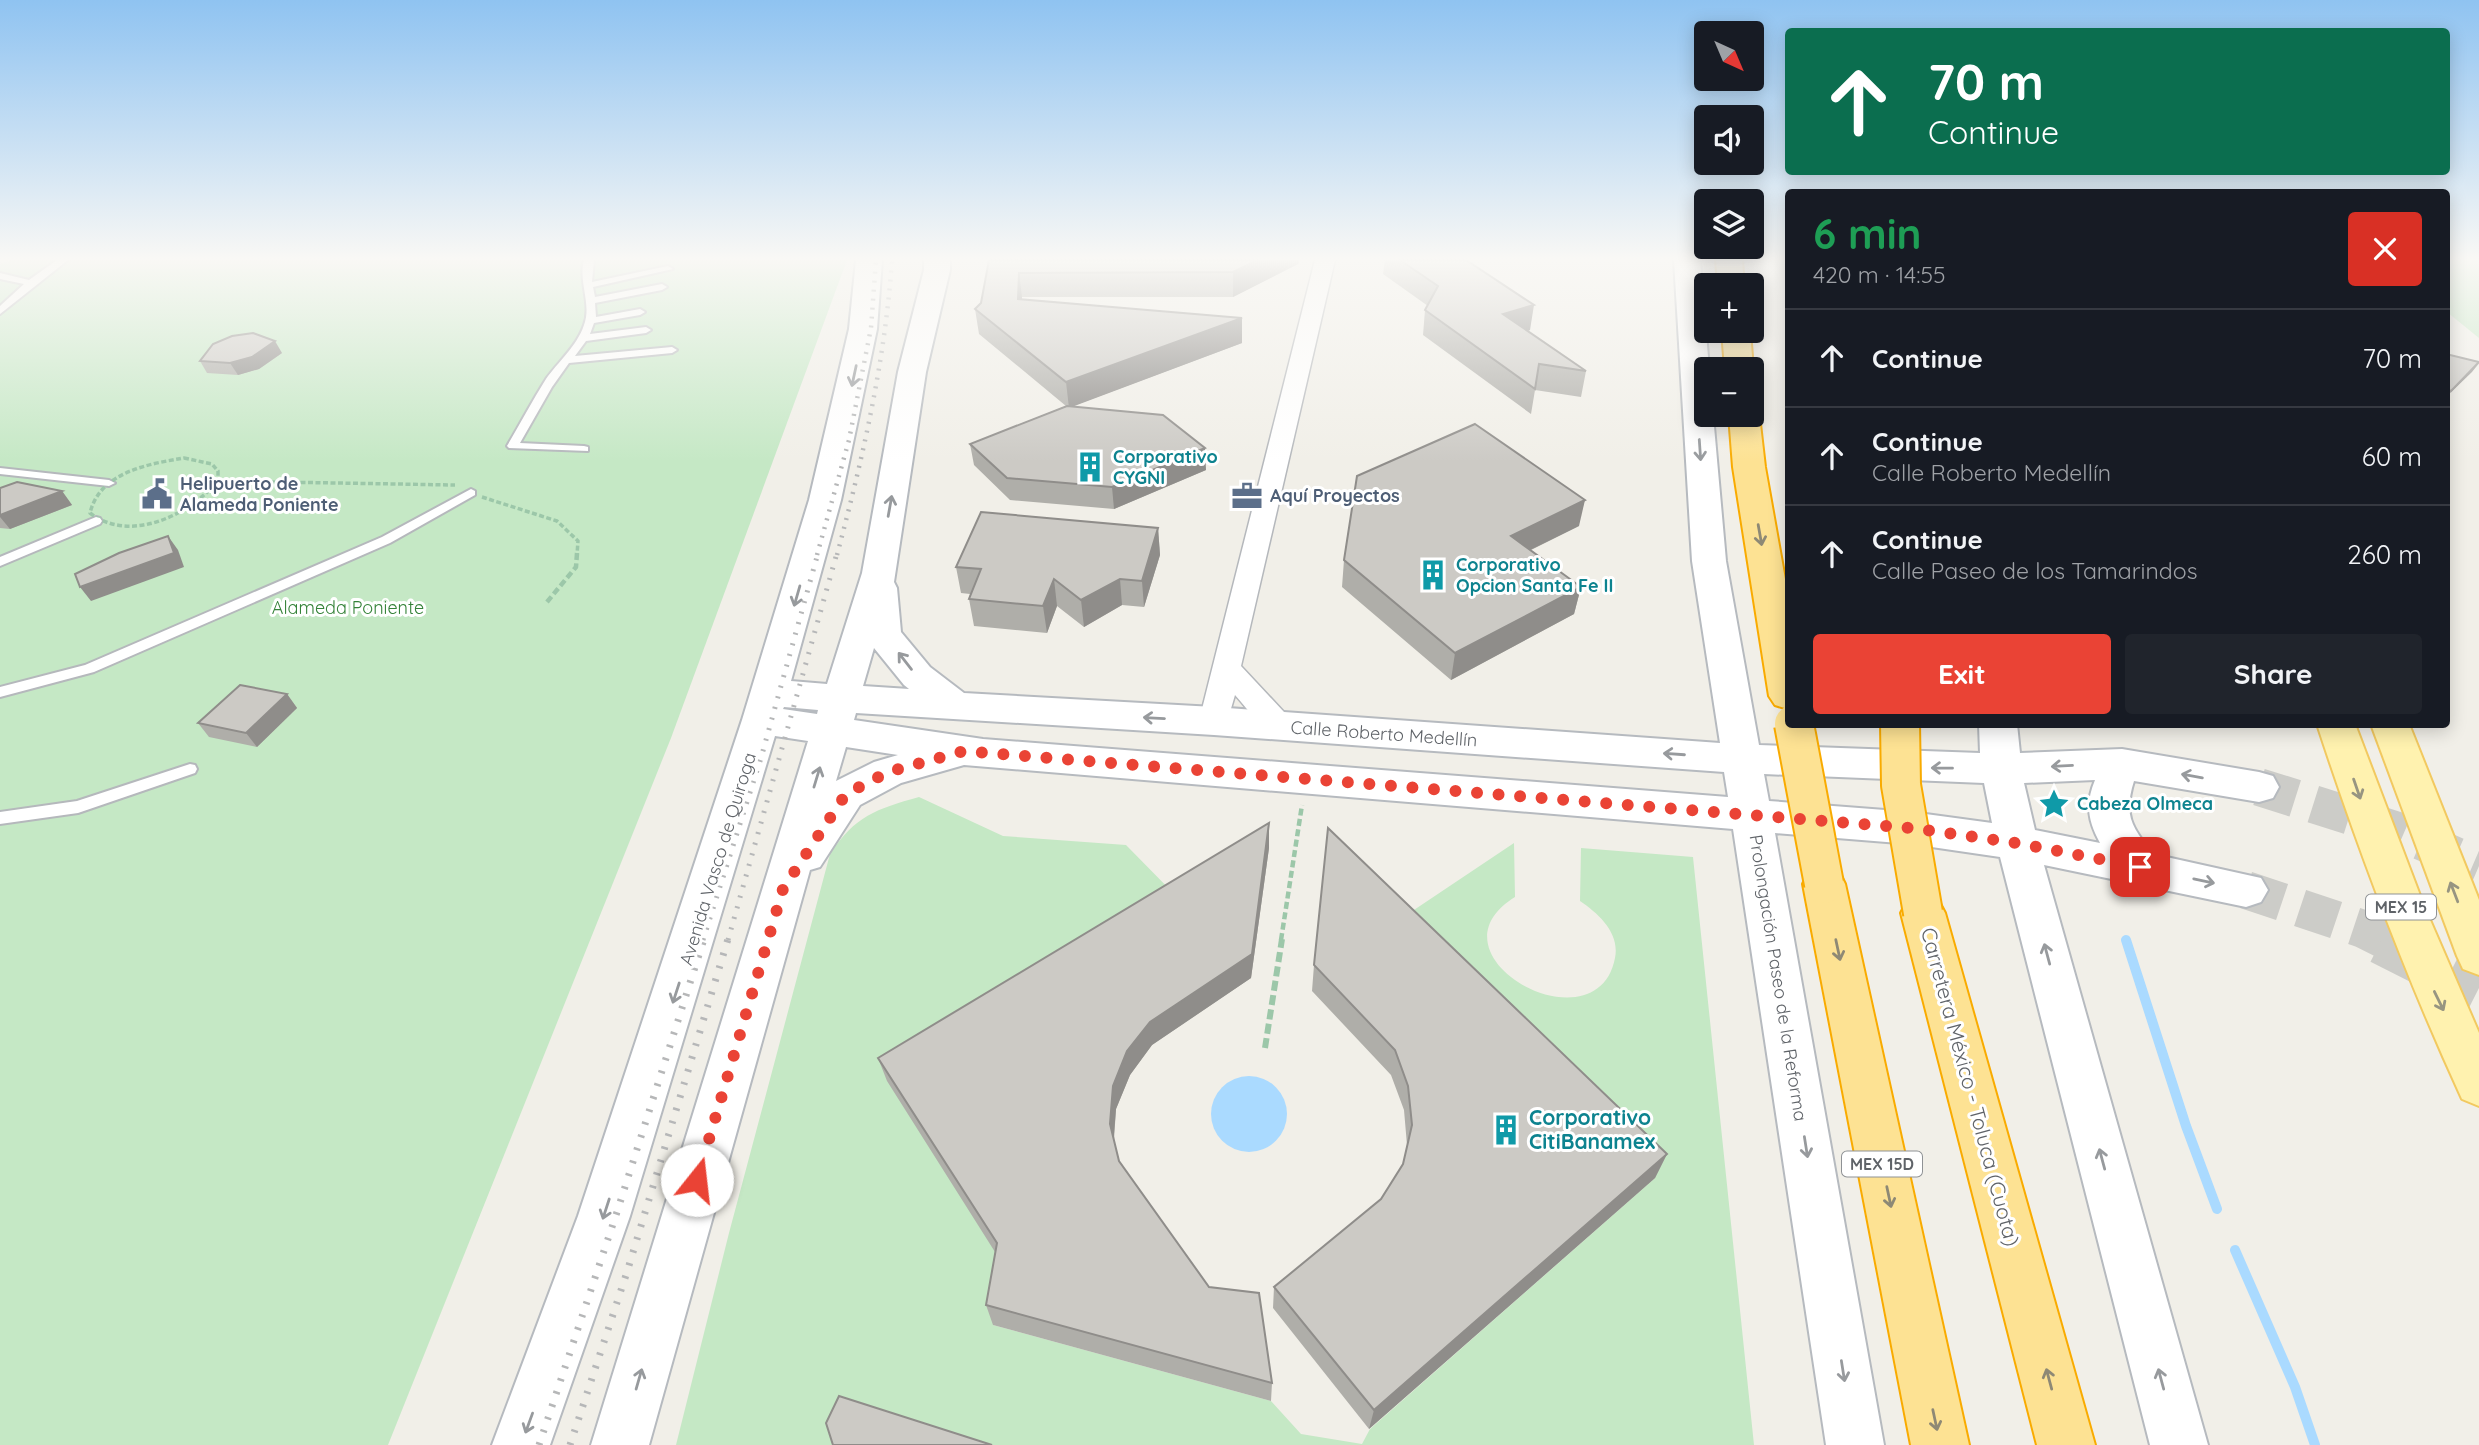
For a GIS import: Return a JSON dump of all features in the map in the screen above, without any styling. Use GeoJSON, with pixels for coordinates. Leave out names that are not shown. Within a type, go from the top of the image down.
{"type":"FeatureCollection","features":[{"type":"Feature","properties":{"kind":"highway"},"geometry":{"type":"LineString","coordinates":[[1745,427],[1749,467],[1785,678]]}},
{"type":"Feature","properties":{"kind":"highway","name":"MEX 15D"},"geometry":{"type":"LineString","coordinates":[[1795,728],[1824,884],[1940,1445]]}},
{"type":"Feature","properties":{"kind":"highway","name":"Carretera México - Toluca (Cuota)"},"geometry":{"type":"LineString","coordinates":[[1900,728],[1901,785],[1923,913],[2066,1445]]}},
{"type":"Feature","properties":{"kind":"main road","name":"Avenida Vasco de Quiroga"},"geometry":{"type":"LineString","coordinates":[[521,1445],[604,1216],[765,707],[825,500],[863,327]]}},
{"type":"Feature","properties":{"kind":"main road"},"geometry":{"type":"LineString","coordinates":[[620,1445],[879,573],[912,372],[923,327]]}},
{"type":"Feature","properties":{"kind":"main road","name":"Prolongación Paseo de la Reforma"},"geometry":{"type":"LineString","coordinates":[[1692,327],[1709,561],[1854,1445]]}},
{"type":"Feature","properties":{"kind":"main road"},"geometry":{"type":"LineString","coordinates":[[879,573],[883,634],[917,676],[955,706]]}},
{"type":"Feature","properties":{"kind":"main road","name":"Calle Roberto Medellín"},"geometry":{"type":"LineString","coordinates":[[836,715],[955,706],[1214,720],[1742,759],[2001,769],[2122,764],[2259,788]]}},
{"type":"Feature","properties":{"kind":"main road","name":"Calle Roberto Medellín"},"geometry":{"type":"LineString","coordinates":[[765,707],[836,715],[964,751],[1911,828],[2017,843],[2246,890]]}},
{"type":"Feature","properties":{"kind":"main road"},"geometry":{"type":"LineString","coordinates":[[1032,756],[1019,745],[1013,733],[1022,722],[1039,712]]}},
{"type":"Feature","properties":{"kind":"main road"},"geometry":{"type":"LineString","coordinates":[[1998,728],[2001,769],[2017,843],[2179,1445]]}},
{"type":"Feature","properties":{"kind":"main road","name":"MEX 15"},"geometry":{"type":"LineString","coordinates":[[2337,728],[2373,835],[2434,990],[2479,1084]]}},
{"type":"Feature","properties":{"kind":"main road","name":"MEX 15"},"geometry":{"type":"LineString","coordinates":[[2392,728],[2479,956]]}},
{"type":"Feature","properties":{"kind":"main road"},"geometry":{"type":"LineString","coordinates":[[783,889],[846,794],[888,772],[964,751]]}},
{"type":"Feature","properties":{"kind":"main road"},"geometry":{"type":"LineString","coordinates":[[2122,764],[2110,786],[2106,810],[2115,834],[2140,867]]}},
{"type":"Feature","properties":{"kind":"street"},"geometry":{"type":"LineString","coordinates":[[1214,720],[1309,327]]}},
{"type":"Feature","properties":{"kind":"street"},"geometry":{"type":"LineString","coordinates":[[1226,668],[1283,727]]}},
{"type":"Feature","properties":{"kind":"lane"},"geometry":{"type":"LineString","coordinates":[[584,449],[513,446],[552,380],[588,327]]}},
{"type":"Feature","properties":{"kind":"lane"},"geometry":{"type":"LineString","coordinates":[[583,338],[646,330]]}},
{"type":"Feature","properties":{"kind":"lane"},"geometry":{"type":"LineString","coordinates":[[567,360],[672,350]]}},
{"type":"Feature","properties":{"kind":"lane"},"geometry":{"type":"LineString","coordinates":[[0,471],[108,483]]}},
{"type":"Feature","properties":{"kind":"lane"},"geometry":{"type":"LineString","coordinates":[[0,692],[101,663],[386,540],[471,493]]}},
{"type":"Feature","properties":{"kind":"lane"},"geometry":{"type":"LineString","coordinates":[[0,562],[96,521]]}},
{"type":"Feature","properties":{"kind":"lane"},"geometry":{"type":"LineString","coordinates":[[0,818],[78,807],[190,769]]}},
{"type":"Feature","properties":{"kind":"path"},"geometry":{"type":"LineString","coordinates":[[174,459],[200,460],[212,464],[218,471],[218,481],[212,491],[200,502],[174,515],[124,527],[96,521],[90,513],[90,504],[108,483],[145,466],[174,459]]}},
{"type":"Feature","properties":{"kind":"path"},"geometry":{"type":"LineString","coordinates":[[1265,1048],[1306,778]]}},
{"type":"Feature","properties":{"kind":"green space","name":"Alameda Poniente"},"geometry":{"type":"Polygon","coordinates":[[[0,327],[822,327],[671,738],[388,1445],[0,1445],[0,327]]]}},
{"type":"Feature","properties":{"kind":"green space"},"geometry":{"type":"Polygon","coordinates":[[[2466,327],[2479,327],[2479,338],[2466,327]]]}},
{"type":"Feature","properties":{"kind":"green space"},"geometry":{"type":"Polygon","coordinates":[[[919,797],[1003,836],[1126,845],[1182,902],[1002,1262],[993,1325],[1271,1401],[1301,1434],[1362,1444],[1370,1429],[1655,1178],[1396,922],[1514,843],[1515,897],[1491,920],[1488,945],[1500,967],[1523,985],[1550,996],[1578,996],[1602,985],[1615,958],[1616,949],[1606,925],[1580,901],[1581,848],[1693,857],[1754,1445],[676,1445],[729,1233],[830,854],[858,822],[879,810],[919,797]]]}},
{"type":"Feature","properties":{"kind":"water"},"geometry":{"type":"Polygon","coordinates":[[[1249,1076],[1264,1079],[1276,1087],[1284,1099],[1287,1114],[1284,1129],[1276,1141],[1264,1149],[1249,1152],[1234,1149],[1222,1141],[1214,1129],[1211,1114],[1214,1099],[1222,1087],[1234,1079],[1249,1076]]]}},
{"type":"Feature","properties":{"kind":"building"},"geometry":{"type":"Polygon","coordinates":[[[998,327],[1216,327],[1066,382],[998,327]]]}},
{"type":"Feature","properties":{"kind":"building"},"geometry":{"type":"Polygon","coordinates":[[[1449,327],[1523,327],[1586,371],[1539,364],[1535,389],[1449,327]]]}},
{"type":"Feature","properties":{"kind":"building"},"geometry":{"type":"Polygon","coordinates":[[[253,333],[275,341],[252,357],[230,363],[200,361],[213,344],[232,336],[253,333]]]}},
{"type":"Feature","properties":{"kind":"building"},"geometry":{"type":"Polygon","coordinates":[[[2450,355],[2479,362],[2451,391],[2450,355]]]}},
{"type":"Feature","properties":{"kind":"building"},"geometry":{"type":"Polygon","coordinates":[[[1067,406],[1163,415],[1205,448],[1112,487],[1007,478],[970,444],[1067,406]]]}},
{"type":"Feature","properties":{"kind":"building","name":"Corporativo Opcion Santa Fe II"},"geometry":{"type":"Polygon","coordinates":[[[1475,424],[1585,500],[1511,536],[1581,587],[1455,653],[1344,560],[1357,476],[1475,424]]]}},
{"type":"Feature","properties":{"kind":"building"},"geometry":{"type":"Polygon","coordinates":[[[17,482],[62,491],[0,515],[0,488],[17,482]]]}},
{"type":"Feature","properties":{"kind":"building"},"geometry":{"type":"Polygon","coordinates":[[[981,512],[1158,528],[1142,581],[1120,579],[1081,600],[1054,579],[1043,606],[969,599],[981,569],[956,567],[981,512]]]}},
{"type":"Feature","properties":{"kind":"building"},"geometry":{"type":"Polygon","coordinates":[[[168,536],[174,553],[80,587],[75,574],[119,553],[168,536]]]}},
{"type":"Feature","properties":{"kind":"building"},"geometry":{"type":"Polygon","coordinates":[[[240,685],[287,694],[246,733],[198,723],[240,685]]]}},
{"type":"Feature","properties":{"kind":"building"},"geometry":{"type":"Polygon","coordinates":[[[1269,823],[1252,954],[1150,1022],[1127,1051],[1113,1086],[1110,1124],[1119,1161],[1209,1287],[1259,1293],[1272,1383],[986,1305],[997,1243],[878,1058],[1269,823]]]}},
{"type":"Feature","properties":{"kind":"building","name":"Corporativo CitiBanamex"},"geometry":{"type":"Polygon","coordinates":[[[1328,828],[1667,1154],[1374,1410],[1274,1287],[1381,1199],[1403,1164],[1412,1125],[1408,1086],[1395,1050],[1314,965],[1328,828]]]}},
{"type":"Feature","properties":{"kind":"building"},"geometry":{"type":"Polygon","coordinates":[[[839,1396],[992,1445],[833,1445],[826,1423],[839,1396]]]}},
{"type":"Feature","properties":{"kind":"waterway"},"geometry":{"type":"LineString","coordinates":[[2126,940],[2186,1126],[2217,1209]]}},
{"type":"Feature","properties":{"kind":"waterway"},"geometry":{"type":"LineString","coordinates":[[2235,1250],[2295,1387],[2315,1445]]}},
{"type":"Feature","properties":{"kind":"tunnel"},"geometry":{"type":"LineString","coordinates":[[2259,787],[2398,831],[2479,866]]}},
{"type":"Feature","properties":{"kind":"tunnel"},"geometry":{"type":"LineString","coordinates":[[2246,890],[2363,929],[2385,940]]}},
{"type":"Feature","properties":{"kind":"tunnel"},"geometry":{"type":"LineString","coordinates":[[2382,939],[2479,988]]}},
{"type":"Feature","properties":{"kind":"railway"},"geometry":{"type":"LineString","coordinates":[[817,555],[849,440],[871,327]]}},
{"type":"Feature","properties":{"kind":"railway"},"geometry":{"type":"LineString","coordinates":[[837,555],[872,409],[885,327]]}},
{"type":"Feature","properties":{"kind":"railway"},"geometry":{"type":"LineString","coordinates":[[703,940],[761,758],[818,553]]}},
{"type":"Feature","properties":{"kind":"railway"},"geometry":{"type":"LineString","coordinates":[[728,940],[837,553]]}},
{"type":"Feature","properties":{"kind":"railway"},"geometry":{"type":"LineString","coordinates":[[539,1445],[704,939]]}},
{"type":"Feature","properties":{"kind":"railway"},"geometry":{"type":"LineString","coordinates":[[570,1445],[627,1272],[728,939]]}},
{"type":"Feature","properties":{"kind":"place","name":"Corporativo CYGNI"},"geometry":{"type":"Point","coordinates":[1090,467]}},
{"type":"Feature","properties":{"kind":"place","name":"Helipuerto de Alameda Poniente"},"geometry":{"type":"Point","coordinates":[157,494]}},
{"type":"Feature","properties":{"kind":"place","name":"Aquí Proyectos"},"geometry":{"type":"Point","coordinates":[1247,496]}},
{"type":"Feature","properties":{"kind":"place","name":"Corporativo Opcion Santa Fe II"},"geometry":{"type":"Point","coordinates":[1433,575]}},
{"type":"Feature","properties":{"kind":"place","name":"Cabeza Olmeca"},"geometry":{"type":"Point","coordinates":[2054,804]}},
{"type":"Feature","properties":{"kind":"place","name":"Corporativo CitiBanamex"},"geometry":{"type":"Point","coordinates":[1506,1130]}},
{"type":"Feature","properties":{"kind":"route"},"geometry":{"type":"LineString","coordinates":[[697,1180],[783,889],[846,794],[888,772],[964,751],[1911,828],[2017,843],[2140,867]]}}]}
